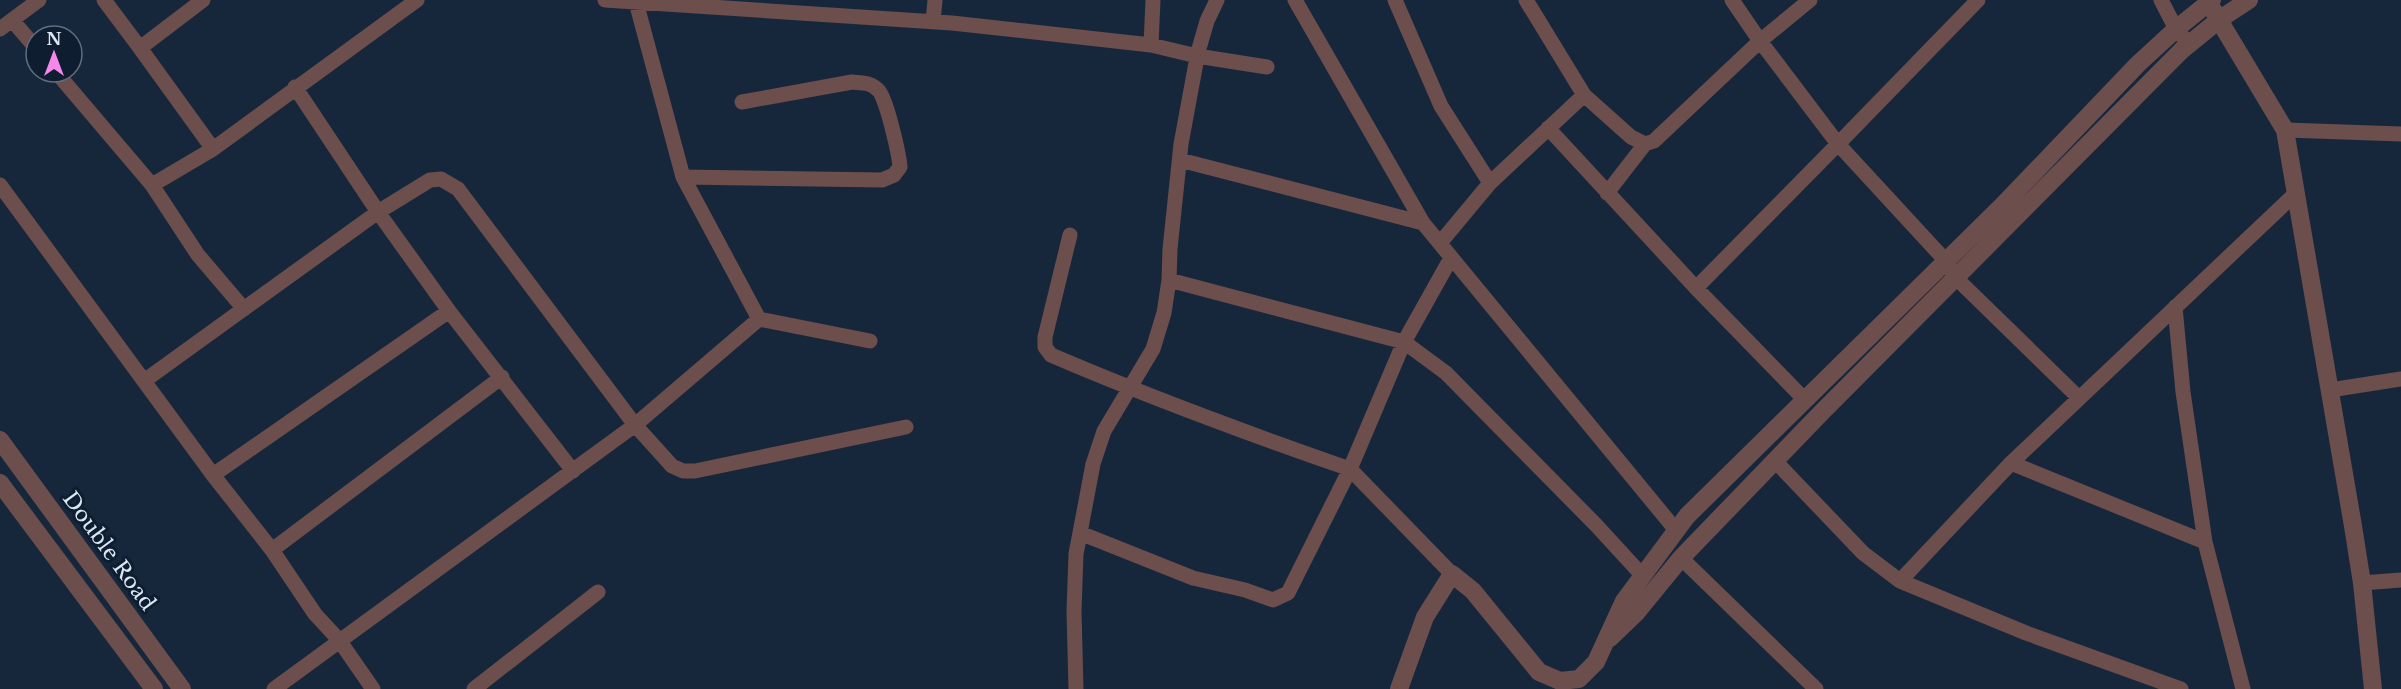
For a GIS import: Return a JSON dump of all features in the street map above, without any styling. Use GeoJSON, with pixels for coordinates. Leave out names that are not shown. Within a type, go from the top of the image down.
{"type":"FeatureCollection","features":[{"type":"Feature","properties":{"kind":"street"},"geometry":{"type":"LineString","coordinates":[[24,39],[6,25],[39,0]]}},
{"type":"Feature","properties":{"kind":"street"},"geometry":{"type":"LineString","coordinates":[[104,0],[213,149]]}},
{"type":"Feature","properties":{"kind":"street"},"geometry":{"type":"LineString","coordinates":[[140,48],[202,0]]}},
{"type":"Feature","properties":{"kind":"street"},"geometry":{"type":"LineString","coordinates":[[152,185],[213,149],[417,0]]}},
{"type":"Feature","properties":{"kind":"street"},"geometry":{"type":"LineString","coordinates":[[605,0],[933,22],[1151,45],[1197,56],[1267,67]]}},
{"type":"Feature","properties":{"kind":"street"},"geometry":{"type":"LineString","coordinates":[[933,22],[935,0]]}},
{"type":"Feature","properties":{"kind":"street"},"geometry":{"type":"LineString","coordinates":[[1151,45],[1153,0]]}},
{"type":"Feature","properties":{"kind":"street"},"geometry":{"type":"LineString","coordinates":[[1076,689],[1074,611],[1076,554],[1093,464],[1104,431],[1153,349],[1164,313],[1180,160],[1197,56],[1207,21],[1217,0]]}},
{"type":"Feature","properties":{"kind":"street"},"geometry":{"type":"LineString","coordinates":[[1295,0],[1423,223],[1675,530]]}},
{"type":"Feature","properties":{"kind":"street"},"geometry":{"type":"LineString","coordinates":[[1395,0],[1441,106],[1490,183]]}},
{"type":"Feature","properties":{"kind":"street"},"geometry":{"type":"LineString","coordinates":[[1526,0],[1584,95],[1631,137],[1645,144]]}},
{"type":"Feature","properties":{"kind":"street"},"geometry":{"type":"LineString","coordinates":[[1732,0],[1838,144],[1946,260],[1956,278],[2079,398]]}},
{"type":"Feature","properties":{"kind":"street"},"geometry":{"type":"LineString","coordinates":[[1607,193],[1645,144],[1665,133],[1760,41],[1810,0]]}},
{"type":"Feature","properties":{"kind":"street"},"geometry":{"type":"LineString","coordinates":[[1696,288],[1978,0]]}},
{"type":"Feature","properties":{"kind":"street"},"geometry":{"type":"LineString","coordinates":[[2161,0],[2176,29],[2189,44]]}},
{"type":"Feature","properties":{"kind":"street"},"geometry":{"type":"LineString","coordinates":[[1603,645],[1636,613],[1681,558],[1821,413],[2189,44],[2220,19],[2249,0]]}},
{"type":"Feature","properties":{"kind":"street"},"geometry":{"type":"LineString","coordinates":[[636,2],[683,177],[759,319]]}},
{"type":"Feature","properties":{"kind":"street"},"geometry":{"type":"LineString","coordinates":[[1070,235],[1045,336],[1045,347],[1051,355],[1243,432],[1350,469],[1452,574],[1473,591],[1539,672],[1560,681],[1579,679],[1596,662],[1624,601],[1641,574],[1675,530],[1804,399],[2002,206],[2138,64],[2210,2],[2285,130],[2362,583],[2373,689]]}},
{"type":"Feature","properties":{"kind":"street"},"geometry":{"type":"LineString","coordinates":[[683,177],[882,180],[894,175],[900,167],[899,153],[881,91],[868,83],[852,82],[742,102]]}},
{"type":"Feature","properties":{"kind":"street"},"geometry":{"type":"LineString","coordinates":[[66,84],[152,185],[198,255],[244,309]]}},
{"type":"Feature","properties":{"kind":"street"},"geometry":{"type":"LineString","coordinates":[[295,87],[378,212],[449,310],[573,471]]}},
{"type":"Feature","properties":{"kind":"street"},"geometry":{"type":"LineString","coordinates":[[1440,243],[1490,183],[1584,95]]}},
{"type":"Feature","properties":{"kind":"street"},"geometry":{"type":"LineString","coordinates":[[1548,128],[1696,288],[1804,399]]}},
{"type":"Feature","properties":{"kind":"street"},"geometry":{"type":"LineString","coordinates":[[2285,130],[2401,134]]}},
{"type":"Feature","properties":{"kind":"street"},"geometry":{"type":"LineString","coordinates":[[1180,160],[1423,223]]}},
{"type":"Feature","properties":{"kind":"street"},"geometry":{"type":"LineString","coordinates":[[144,381],[378,212],[430,180],[441,179],[458,189],[635,425],[672,466],[683,471],[695,471],[906,427]]}},
{"type":"Feature","properties":{"kind":"street"},"geometry":{"type":"LineString","coordinates":[[0,184],[213,475],[272,550],[315,614],[339,640],[373,689]]}},
{"type":"Feature","properties":{"kind":"street"},"geometry":{"type":"LineString","coordinates":[[1900,581],[2011,463],[2296,193]]}},
{"type":"Feature","properties":{"kind":"street"},"geometry":{"type":"LineString","coordinates":[[1080,533],[1193,578],[1245,590],[1273,600],[1288,593],[1350,469],[1404,342],[1451,258]]}},
{"type":"Feature","properties":{"kind":"street"},"geometry":{"type":"LineString","coordinates":[[1169,280],[1404,342],[1446,373],[1596,525],[1641,574]]}},
{"type":"Feature","properties":{"kind":"street"},"geometry":{"type":"LineString","coordinates":[[2175,307],[2183,392],[2205,542],[2243,689]]}},
{"type":"Feature","properties":{"kind":"street"},"geometry":{"type":"LineString","coordinates":[[213,475],[449,310]]}},
{"type":"Feature","properties":{"kind":"street"},"geometry":{"type":"LineString","coordinates":[[759,319],[870,341]]}},
{"type":"Feature","properties":{"kind":"street"},"geometry":{"type":"LineString","coordinates":[[274,689],[635,425],[759,319]]}},
{"type":"Feature","properties":{"kind":"street"},"geometry":{"type":"LineString","coordinates":[[272,550],[502,377]]}},
{"type":"Feature","properties":{"kind":"street"},"geometry":{"type":"LineString","coordinates":[[2330,390],[2401,379]]}},
{"type":"Feature","properties":{"kind":"street","name":"Double Road"},"geometry":{"type":"LineString","coordinates":[[0,440],[182,689]]}},
{"type":"Feature","properties":{"kind":"street"},"geometry":{"type":"LineString","coordinates":[[1776,462],[1863,553],[1900,581],[2026,633],[2181,689]]}},
{"type":"Feature","properties":{"kind":"street"},"geometry":{"type":"LineString","coordinates":[[2011,463],[2205,542]]}},
{"type":"Feature","properties":{"kind":"street"},"geometry":{"type":"LineString","coordinates":[[0,483],[154,689]]}},
{"type":"Feature","properties":{"kind":"street"},"geometry":{"type":"LineString","coordinates":[[1681,558],[1815,689]]}},
{"type":"Feature","properties":{"kind":"street"},"geometry":{"type":"LineString","coordinates":[[1399,689],[1425,616],[1452,574]]}},
{"type":"Feature","properties":{"kind":"street"},"geometry":{"type":"LineString","coordinates":[[2362,583],[2401,580]]}},
{"type":"Feature","properties":{"kind":"street"},"geometry":{"type":"LineString","coordinates":[[474,689],[598,592]]}}]}
